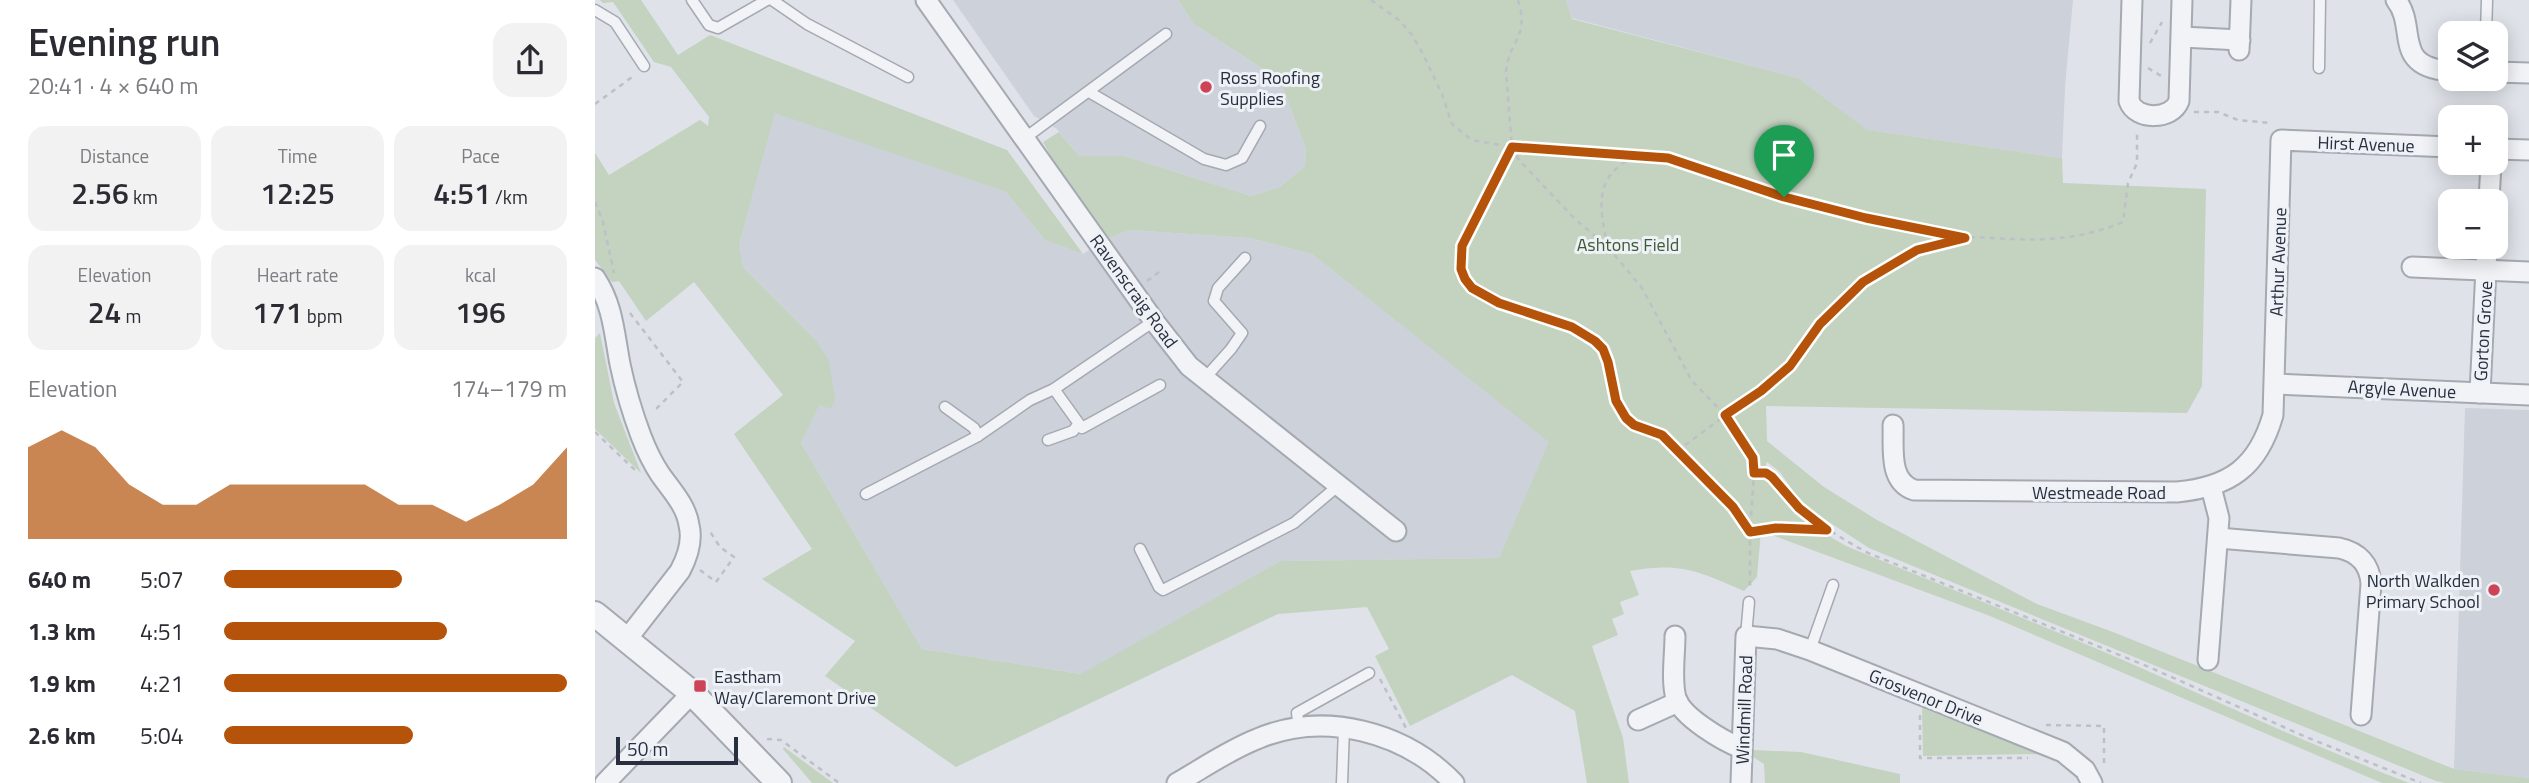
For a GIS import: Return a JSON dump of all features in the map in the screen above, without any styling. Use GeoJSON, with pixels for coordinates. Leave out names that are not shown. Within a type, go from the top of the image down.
{"type":"FeatureCollection","features":[{"type":"Feature","properties":{"kind":"street","name":"Ravenscraig Road"},"geometry":{"type":"LineString","coordinates":[[926,0],[1154,321],[1189,366],[1396,531]]}},
{"type":"Feature","properties":{"kind":"street"},"geometry":{"type":"LineString","coordinates":[[2132,0],[2129,100],[2131,107],[2140,114],[2165,114],[2175,109],[2178,104],[2182,0]]}},
{"type":"Feature","properties":{"kind":"street"},"geometry":{"type":"LineString","coordinates":[[2182,37],[2239,45],[2241,0]]}},
{"type":"Feature","properties":{"kind":"street"},"geometry":{"type":"LineString","coordinates":[[2396,0],[2405,18],[2406,41],[2410,49],[2425,64],[2438,69]]}},
{"type":"Feature","properties":{"kind":"street"},"geometry":{"type":"LineString","coordinates":[[2508,73],[2529,74]]}},
{"type":"Feature","properties":{"kind":"street","name":"Hirst Avenue"},"geometry":{"type":"LineString","coordinates":[[2281,140],[2438,147]]}},
{"type":"Feature","properties":{"kind":"street","name":"Arthur Avenue"},"geometry":{"type":"LineString","coordinates":[[2275,384],[2281,140]]}},
{"type":"Feature","properties":{"kind":"street"},"geometry":{"type":"LineString","coordinates":[[2508,149],[2529,150]]}},
{"type":"Feature","properties":{"kind":"street","name":"Gorton Grove"},"geometry":{"type":"LineString","coordinates":[[2480,393],[2486,259]]}},
{"type":"Feature","properties":{"kind":"street","name":"Gorton Grove"},"geometry":{"type":"LineString","coordinates":[[2412,267],[2529,272]]}},
{"type":"Feature","properties":{"kind":"street"},"geometry":{"type":"LineString","coordinates":[[604,275],[626,388],[638,427],[649,455],[686,513],[691,537],[680,571],[627,639]]}},
{"type":"Feature","properties":{"kind":"street","name":"Argyle Avenue"},"geometry":{"type":"LineString","coordinates":[[2275,384],[2529,395]]}},
{"type":"Feature","properties":{"kind":"street","name":"Westmeade Road"},"geometry":{"type":"LineString","coordinates":[[1889,436],[1900,481],[1914,490],[2177,492],[2211,487],[2240,472],[2251,462],[2268,434],[2273,415],[2275,384]]}},
{"type":"Feature","properties":{"kind":"street"},"geometry":{"type":"LineString","coordinates":[[2204,650],[2219,518],[2211,487]]}},
{"type":"Feature","properties":{"kind":"street"},"geometry":{"type":"LineString","coordinates":[[2218,538],[2350,550],[2367,566],[2371,584],[2357,706]]}},
{"type":"Feature","properties":{"kind":"street"},"geometry":{"type":"LineString","coordinates":[[595,614],[692,694],[779,783]]}},
{"type":"Feature","properties":{"kind":"street"},"geometry":{"type":"LineString","coordinates":[[1677,634],[1675,689],[1678,702],[1714,735],[1741,748]]}},
{"type":"Feature","properties":{"kind":"street","name":"Grosvenor Drive"},"geometry":{"type":"LineString","coordinates":[[1747,636],[1777,639],[1810,650],[2054,748],[2085,770],[2098,775]]}},
{"type":"Feature","properties":{"kind":"street","name":"Windmill Road"},"geometry":{"type":"LineString","coordinates":[[1741,783],[1747,636]]}},
{"type":"Feature","properties":{"kind":"street"},"geometry":{"type":"LineString","coordinates":[[605,783],[692,694]]}},
{"type":"Feature","properties":{"kind":"street"},"geometry":{"type":"LineString","coordinates":[[1638,720],[1678,702]]}},
{"type":"Feature","properties":{"kind":"street"},"geometry":{"type":"LineString","coordinates":[[1177,783],[1256,739],[1299,728],[1344,728],[1392,739],[1408,747],[1438,766],[1454,783]]}},
{"type":"Feature","properties":{"kind":"lane"},"geometry":{"type":"LineString","coordinates":[[692,0],[709,25],[718,28],[770,0],[807,24],[908,77]]}},
{"type":"Feature","properties":{"kind":"lane"},"geometry":{"type":"LineString","coordinates":[[2319,68],[2320,0]]}},
{"type":"Feature","properties":{"kind":"lane"},"geometry":{"type":"LineString","coordinates":[[2486,21],[2487,0]]}},
{"type":"Feature","properties":{"kind":"lane"},"geometry":{"type":"LineString","coordinates":[[595,11],[615,22],[644,66]]}},
{"type":"Feature","properties":{"kind":"lane"},"geometry":{"type":"LineString","coordinates":[[1025,138],[1166,34]]}},
{"type":"Feature","properties":{"kind":"lane"},"geometry":{"type":"LineString","coordinates":[[1089,92],[1204,159],[1226,165],[1242,158],[1260,126]]}},
{"type":"Feature","properties":{"kind":"lane"},"geometry":{"type":"LineString","coordinates":[[1205,377],[1231,349],[1242,332],[1214,302],[1218,288],[1245,258]]}},
{"type":"Feature","properties":{"kind":"lane"},"geometry":{"type":"LineString","coordinates":[[866,494],[978,436],[1030,400],[1054,389],[1154,321]]}},
{"type":"Feature","properties":{"kind":"lane"},"geometry":{"type":"LineString","coordinates":[[1054,389],[1081,428],[1160,385]]}},
{"type":"Feature","properties":{"kind":"lane"},"geometry":{"type":"LineString","coordinates":[[945,407],[974,428],[978,436]]}},
{"type":"Feature","properties":{"kind":"lane"},"geometry":{"type":"LineString","coordinates":[[1048,440],[1073,431],[1078,425]]}},
{"type":"Feature","properties":{"kind":"lane"},"geometry":{"type":"LineString","coordinates":[[1140,549],[1163,590],[1294,523],[1339,485]]}},
{"type":"Feature","properties":{"kind":"lane"},"geometry":{"type":"LineString","coordinates":[[1810,650],[1833,586]]}},
{"type":"Feature","properties":{"kind":"lane"},"geometry":{"type":"LineString","coordinates":[[1747,636],[1749,602]]}},
{"type":"Feature","properties":{"kind":"lane"},"geometry":{"type":"LineString","coordinates":[[1299,728],[1297,713],[1358,685],[1369,673]]}},
{"type":"Feature","properties":{"kind":"lane"},"geometry":{"type":"LineString","coordinates":[[1342,783],[1344,728]]}},
{"type":"Feature","properties":{"kind":"path"},"geometry":{"type":"LineString","coordinates":[[1371,0],[1399,20],[1412,35],[1442,94],[1452,124],[1472,140],[1512,147],[1668,158],[1784,197],[1965,238],[2039,240],[2097,233],[2123,222],[2128,183],[2137,163],[2137,120],[2140,114]]}},
{"type":"Feature","properties":{"kind":"path"},"geometry":{"type":"LineString","coordinates":[[1518,0],[1522,29],[1507,61],[1506,72],[1512,147],[1519,160],[1546,190],[1608,247],[1642,288],[1692,381],[1725,415],[1753,458],[1749,602]]}},
{"type":"Feature","properties":{"kind":"path"},"geometry":{"type":"LineString","coordinates":[[2146,50],[2165,18]]}},
{"type":"Feature","properties":{"kind":"path"},"geometry":{"type":"LineString","coordinates":[[595,104],[644,66]]}},
{"type":"Feature","properties":{"kind":"path"},"geometry":{"type":"LineString","coordinates":[[2145,66],[2155,75],[2180,78]]}},
{"type":"Feature","properties":{"kind":"path"},"geometry":{"type":"LineString","coordinates":[[2178,104],[2193,112],[2218,112],[2238,120],[2270,123],[2281,140]]}},
{"type":"Feature","properties":{"kind":"path"},"geometry":{"type":"LineString","coordinates":[[1512,147],[1462,246],[1461,269],[1465,279],[1472,288],[1499,303],[1572,327],[1595,341],[1603,349],[1616,401],[1626,418],[1634,425],[1662,435],[1733,507],[1750,532]]}},
{"type":"Feature","properties":{"kind":"path"},"geometry":{"type":"LineString","coordinates":[[1608,247],[1602,209],[1606,180],[1620,163],[1640,155]]}},
{"type":"Feature","properties":{"kind":"path"},"geometry":{"type":"LineString","coordinates":[[595,202],[603,222],[604,275]]}},
{"type":"Feature","properties":{"kind":"path"},"geometry":{"type":"LineString","coordinates":[[1677,451],[1761,391],[1790,366],[1820,324],[1863,282],[1917,250],[1965,238]]}},
{"type":"Feature","properties":{"kind":"path"},"geometry":{"type":"LineString","coordinates":[[608,302],[620,301],[683,382],[638,427]]}},
{"type":"Feature","properties":{"kind":"path"},"geometry":{"type":"LineString","coordinates":[[595,432],[641,476],[660,473]]}},
{"type":"Feature","properties":{"kind":"path"},"geometry":{"type":"LineString","coordinates":[[1754,473],[1766,473],[1772,477],[1799,508],[1827,530],[1868,553],[2149,667],[2306,737],[2421,783]]}},
{"type":"Feature","properties":{"kind":"path"},"geometry":{"type":"LineString","coordinates":[[685,560],[716,582],[734,557],[720,547],[700,517],[686,513]]}},
{"type":"Feature","properties":{"kind":"path"},"geometry":{"type":"LineString","coordinates":[[1750,532],[1776,528],[1827,530]]}},
{"type":"Feature","properties":{"kind":"path"},"geometry":{"type":"LineString","coordinates":[[1369,673],[1378,675],[1389,695],[1411,737],[1408,747]]}},
{"type":"Feature","properties":{"kind":"path"},"geometry":{"type":"LineString","coordinates":[[1920,694],[1920,758],[2043,758],[2054,748]]}},
{"type":"Feature","properties":{"kind":"path"},"geometry":{"type":"LineString","coordinates":[[2030,738],[2037,725],[2104,726],[2098,775]]}},
{"type":"Feature","properties":{"kind":"path"},"geometry":{"type":"LineString","coordinates":[[736,737],[781,740],[839,783]]}},
{"type":"Feature","properties":{"kind":"shaded area"},"geometry":{"type":"Polygon","coordinates":[[[953,0],[1178,0],[1194,24],[1280,80],[1306,149],[1305,166],[1280,187],[1251,196],[1125,156],[1079,156],[1057,129],[1034,116],[953,0]]]}},
{"type":"Feature","properties":{"kind":"shaded area"},"geometry":{"type":"Polygon","coordinates":[[[1566,0],[2073,0],[2062,158],[1868,130],[1798,78],[1572,18],[1566,0]]]}},
{"type":"Feature","properties":{"kind":"shaded area"},"geometry":{"type":"Polygon","coordinates":[[[775,112],[1006,192],[1045,240],[1083,254],[1106,239],[1130,230],[1249,238],[1312,254],[1550,442],[1499,558],[1280,561],[1082,674],[922,649],[801,443],[819,404],[815,339],[743,267],[739,245],[775,112]]]}},
{"type":"Feature","properties":{"kind":"shaded area","name":"North Walkden Primary School"},"geometry":{"type":"Polygon","coordinates":[[[2465,408],[2529,410],[2529,778],[2454,769],[2465,408]]]}},
{"type":"Feature","properties":{"kind":"green space","name":"Ashtons Field"},"geometry":{"type":"Polygon","coordinates":[[[600,0],[641,0],[678,55],[710,35],[1007,150],[1083,254],[1045,240],[1006,192],[775,113],[739,245],[743,267],[815,339],[829,361],[835,399],[831,409],[819,405],[801,443],[922,649],[1081,674],[1280,561],[1499,558],[1549,442],[1312,254],[1249,238],[1130,230],[1106,239],[1062,177],[1043,142],[1059,132],[1079,156],[1125,156],[1251,196],[1280,187],[1305,166],[1306,149],[1280,80],[1194,24],[1178,0],[1566,0],[1572,19],[1798,78],[1868,130],[2062,158],[2063,183],[2206,189],[2202,386],[2187,413],[1766,406],[1767,441],[1824,487],[1877,520],[2037,604],[2454,769],[2529,778],[2529,783],[2436,781],[1869,548],[1803,505],[1780,472],[1767,462],[1761,477],[1771,478],[1788,505],[1817,527],[1761,523],[1757,577],[1744,591],[1689,570],[1648,568],[1630,571],[1639,595],[1620,602],[1624,614],[1612,619],[1618,635],[1592,646],[1623,738],[1629,783],[1587,783],[1575,711],[1512,675],[1410,726],[1375,656],[1389,649],[1367,607],[1278,614],[956,767],[825,676],[855,641],[762,579],[812,549],[734,434],[783,395],[694,282],[646,321],[619,281],[612,282],[595,260],[595,153],[609,175],[700,120],[708,126],[709,117],[671,67],[654,62],[613,2],[603,3],[600,0]]]}},
{"type":"Feature","properties":{"kind":"green space"},"geometry":{"type":"Polygon","coordinates":[[[600,333],[614,403],[641,473],[595,429],[595,338],[600,333]]]}},
{"type":"Feature","properties":{"kind":"green space"},"geometry":{"type":"Polygon","coordinates":[[[1761,531],[1827,535],[1846,546],[2083,643],[2409,783],[2382,783],[1990,616],[1761,531]]]}},
{"type":"Feature","properties":{"kind":"green space"},"geometry":{"type":"Polygon","coordinates":[[[1922,708],[2041,754],[1923,756],[1922,708]]]}},
{"type":"Feature","properties":{"kind":"green space"},"geometry":{"type":"Polygon","coordinates":[[[784,747],[833,783],[812,783],[784,747]]]}},
{"type":"Feature","properties":{"kind":"green space"},"geometry":{"type":"Polygon","coordinates":[[[1752,750],[1801,752],[1900,774],[1900,783],[1765,783],[1764,764],[1753,757],[1752,750]]]}},
{"type":"Feature","properties":{"kind":"place","name":"Ross Roofing Supplies"},"geometry":{"type":"Point","coordinates":[1206,87]}},
{"type":"Feature","properties":{"kind":"place","name":"North Walkden Primary School"},"geometry":{"type":"Point","coordinates":[2494,590]}},
{"type":"Feature","properties":{"kind":"place","name":"Eastham Way/Claremont Drive"},"geometry":{"type":"Point","coordinates":[700,686]}},
{"type":"Feature","properties":{"kind":"route"},"geometry":{"type":"LineString","coordinates":[[1512,147],[1668,158],[1784,197],[1866,218],[1965,238],[1917,250],[1863,282],[1820,324],[1790,366],[1761,391],[1725,415],[1753,458],[1754,473],[1766,473],[1772,477],[1799,508],[1827,530],[1776,528],[1750,532],[1733,507],[1662,435],[1634,425],[1626,418],[1616,401],[1603,349],[1595,341],[1584,332],[1499,303],[1472,288],[1461,269],[1462,246],[1512,147]]}}]}
